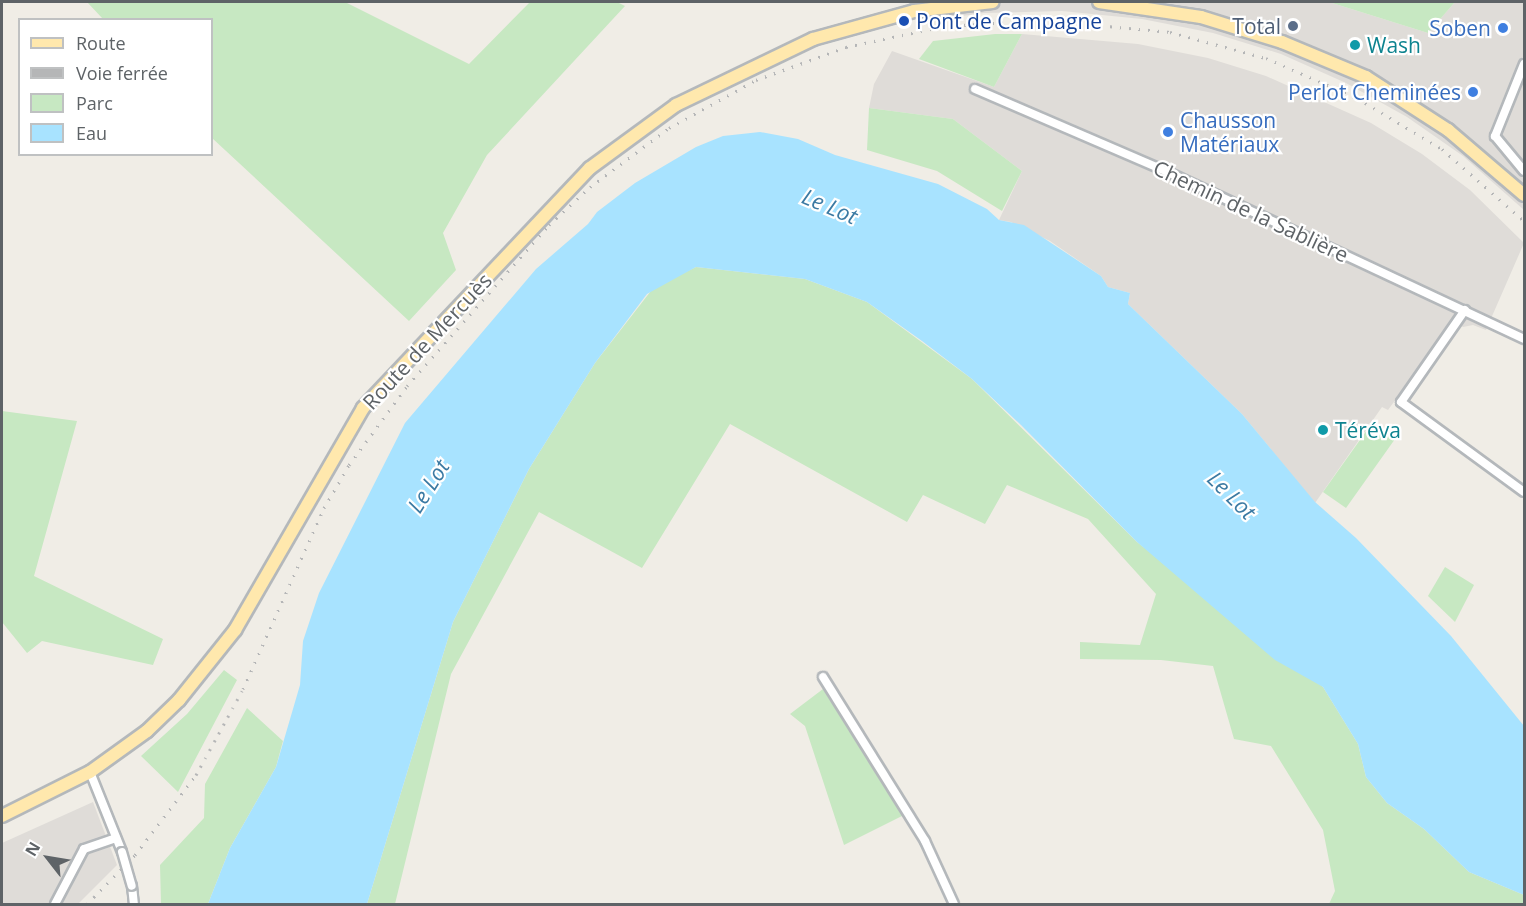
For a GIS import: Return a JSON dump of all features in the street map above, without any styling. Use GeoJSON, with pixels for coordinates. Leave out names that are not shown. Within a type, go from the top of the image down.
{"type":"FeatureCollection","features":[{"type":"Feature","properties":{"kind":"main road","name":"Route de Mercuès"},"geometry":{"type":"LineString","coordinates":[[2,816],[90,772],[147,731],[203,673],[235,630],[363,408],[590,168],[653,119],[736,74],[813,39],[927,5],[992,2]]}},
{"type":"Feature","properties":{"kind":"main road"},"geometry":{"type":"LineString","coordinates":[[1099,2],[1213,21],[1282,42],[1366,77],[1448,130],[1524,195]]}},
{"type":"Feature","properties":{"kind":"street"},"geometry":{"type":"LineString","coordinates":[[1524,64],[1495,136],[1524,171]]}},
{"type":"Feature","properties":{"kind":"street","name":"Chemin de la Sablière"},"geometry":{"type":"LineString","coordinates":[[975,89],[1170,173],[1524,339]]}},
{"type":"Feature","properties":{"kind":"street"},"geometry":{"type":"LineString","coordinates":[[1465,310],[1401,402],[1524,492]]}},
{"type":"Feature","properties":{"kind":"street"},"geometry":{"type":"LineString","coordinates":[[823,677],[926,841],[954,904]]}},
{"type":"Feature","properties":{"kind":"street"},"geometry":{"type":"LineString","coordinates":[[90,772],[122,852],[132,886],[134,904]]}},
{"type":"Feature","properties":{"kind":"street"},"geometry":{"type":"LineString","coordinates":[[55,904],[84,849],[116,838]]}},
{"type":"Feature","properties":{"kind":"shaded area"},"geometry":{"type":"Polygon","coordinates":[[[929,2],[1329,2],[1428,33],[1455,2],[1524,2],[1524,210],[1463,156],[1407,117],[1346,83],[1281,54],[1213,33],[1142,19],[1062,11],[984,13],[924,21],[929,2]]]}},
{"type":"Feature","properties":{"kind":"shaded area"},"geometry":{"type":"Polygon","coordinates":[[[1022,34],[1138,44],[1208,58],[1266,76],[1371,123],[1422,154],[1470,190],[1524,243],[1486,330],[1473,325],[1463,327],[1453,321],[1388,410],[1382,407],[1315,503],[1242,414],[1128,304],[1130,293],[1108,287],[1101,276],[1050,241],[1011,222],[999,220],[1022,171],[953,119],[869,108],[874,84],[892,51],[994,87],[1022,34]]]}},
{"type":"Feature","properties":{"kind":"shaded area"},"geometry":{"type":"Polygon","coordinates":[[[93,802],[117,865],[78,904],[2,904],[2,843],[93,802]]]}},
{"type":"Feature","properties":{"kind":"green space"},"geometry":{"type":"Polygon","coordinates":[[[87,2],[345,2],[469,64],[530,2],[617,2],[625,6],[487,155],[443,233],[456,270],[409,321],[213,139],[213,18],[102,18],[87,2]]]}},
{"type":"Feature","properties":{"kind":"green space"},"geometry":{"type":"Polygon","coordinates":[[[1329,2],[1455,2],[1428,33],[1329,2]]]}},
{"type":"Feature","properties":{"kind":"green space"},"geometry":{"type":"Polygon","coordinates":[[[995,34],[1022,34],[994,87],[919,59],[933,41],[995,34]]]}},
{"type":"Feature","properties":{"kind":"green space"},"geometry":{"type":"Polygon","coordinates":[[[869,108],[953,119],[1022,171],[1002,211],[937,171],[867,150],[869,108]]]}},
{"type":"Feature","properties":{"kind":"green space"},"geometry":{"type":"Polygon","coordinates":[[[696,267],[805,279],[867,302],[972,379],[1137,542],[1323,687],[1358,744],[1366,777],[1387,803],[1424,829],[1469,872],[1524,895],[1524,904],[1329,904],[1335,891],[1323,830],[1271,746],[1234,739],[1213,666],[1161,660],[1080,659],[1080,642],[1140,645],[1156,594],[1088,519],[1007,485],[985,524],[923,495],[907,522],[730,424],[642,568],[539,512],[451,674],[395,904],[367,904],[453,622],[529,469],[595,363],[654,287],[696,267]]]}},
{"type":"Feature","properties":{"kind":"green space"},"geometry":{"type":"Polygon","coordinates":[[[2,411],[77,421],[34,576],[163,639],[153,665],[42,641],[27,653],[2,622],[2,411]]]}},
{"type":"Feature","properties":{"kind":"green space"},"geometry":{"type":"Polygon","coordinates":[[[1372,423],[1383,431],[1388,424],[1400,432],[1346,508],[1323,492],[1372,423]]]}},
{"type":"Feature","properties":{"kind":"green space"},"geometry":{"type":"Polygon","coordinates":[[[1445,567],[1474,585],[1455,622],[1428,596],[1445,567]]]}},
{"type":"Feature","properties":{"kind":"green space"},"geometry":{"type":"Polygon","coordinates":[[[224,670],[237,680],[178,792],[141,756],[187,714],[224,670]]]}},
{"type":"Feature","properties":{"kind":"green space"},"geometry":{"type":"Polygon","coordinates":[[[823,689],[904,815],[844,845],[805,726],[790,714],[823,689]]]}},
{"type":"Feature","properties":{"kind":"green space"},"geometry":{"type":"Polygon","coordinates":[[[247,708],[283,741],[276,767],[230,848],[208,904],[161,904],[160,865],[204,818],[205,784],[247,708]]]}},
{"type":"Feature","properties":{"kind":"water","name":"Le Lot"},"geometry":{"type":"Polygon","coordinates":[[[760,132],[798,139],[835,155],[938,184],[987,209],[999,220],[1024,225],[1101,276],[1108,287],[1130,293],[1128,304],[1242,414],[1315,502],[1356,538],[1451,636],[1524,726],[1524,895],[1469,872],[1424,829],[1387,803],[1366,777],[1358,744],[1323,687],[1275,660],[1137,542],[972,379],[922,341],[867,302],[805,279],[696,267],[647,294],[595,363],[529,469],[453,622],[367,904],[208,904],[230,848],[276,767],[300,685],[303,641],[319,593],[405,423],[536,269],[588,224],[597,212],[635,183],[696,147],[723,136],[760,132]]]}},
{"type":"Feature","properties":{"kind":"railway"},"geometry":{"type":"LineString","coordinates":[[87,904],[135,855],[196,775],[243,689],[324,508],[349,465],[407,386],[549,225],[590,187],[669,128],[756,80],[846,47],[945,26],[1044,20],[1170,32],[1266,58],[1357,98],[1442,149],[1524,221]]}},
{"type":"Feature","properties":{"kind":"place","name":"Pont de Campagne"},"geometry":{"type":"Point","coordinates":[904,21]}},
{"type":"Feature","properties":{"kind":"place","name":"Total"},"geometry":{"type":"Point","coordinates":[1293,26]}},
{"type":"Feature","properties":{"kind":"place","name":"Soben"},"geometry":{"type":"Point","coordinates":[1503,28]}},
{"type":"Feature","properties":{"kind":"place","name":"Wash"},"geometry":{"type":"Point","coordinates":[1355,45]}},
{"type":"Feature","properties":{"kind":"place","name":"Perlot Cheminées"},"geometry":{"type":"Point","coordinates":[1473,92]}},
{"type":"Feature","properties":{"kind":"place","name":"Chausson Matériaux"},"geometry":{"type":"Point","coordinates":[1168,132]}},
{"type":"Feature","properties":{"kind":"place","name":"Téréva"},"geometry":{"type":"Point","coordinates":[1323,430]}}]}
